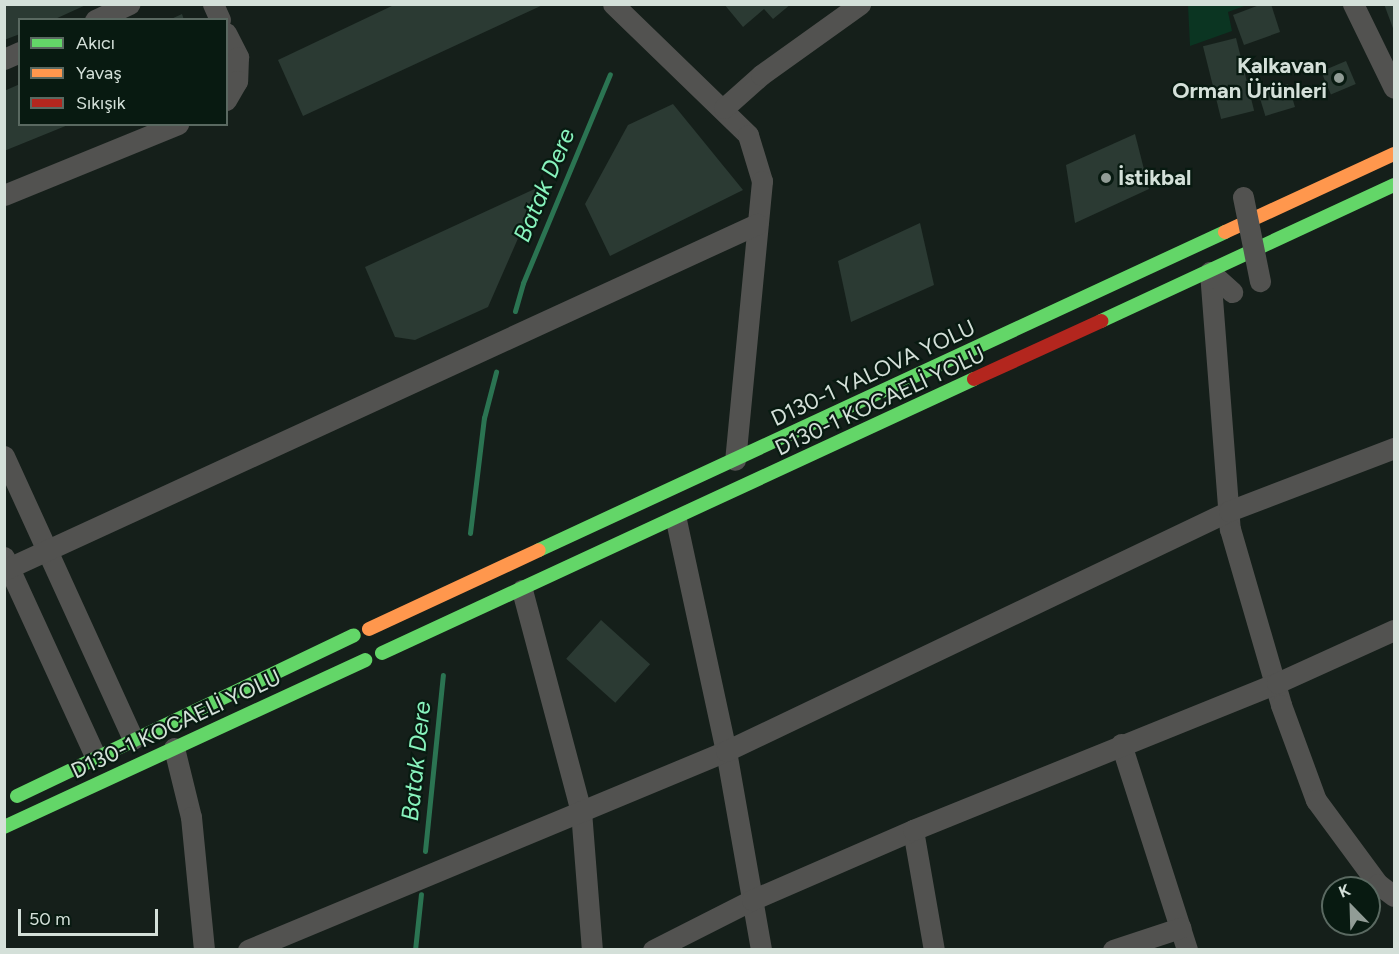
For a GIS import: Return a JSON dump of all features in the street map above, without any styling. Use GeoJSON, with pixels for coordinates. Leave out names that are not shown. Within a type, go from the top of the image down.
{"type":"FeatureCollection","features":[{"type":"Feature","properties":{"kind":"highway","name":"D130-1 YALOVA YOLU"},"geometry":{"type":"LineString","coordinates":[[369,629],[735,460],[1285,194],[1395,154]]}},
{"type":"Feature","properties":{"kind":"highway","name":"D130-1 KOCAELİ YOLU"},"geometry":{"type":"LineString","coordinates":[[382,653],[676,520],[1395,185]]}},
{"type":"Feature","properties":{"kind":"highway"},"geometry":{"type":"LineString","coordinates":[[4,802],[354,635]]}},
{"type":"Feature","properties":{"kind":"highway","name":"D130-1 KOCAELİ YOLU"},"geometry":{"type":"LineString","coordinates":[[4,827],[365,660]]}},
{"type":"Feature","properties":{"kind":"street"},"geometry":{"type":"LineString","coordinates":[[99,18],[130,4]]}},
{"type":"Feature","properties":{"kind":"street"},"geometry":{"type":"LineString","coordinates":[[213,4],[219,18]]}},
{"type":"Feature","properties":{"kind":"street"},"geometry":{"type":"LineString","coordinates":[[613,4],[724,108],[748,135],[762,181],[735,460]]}},
{"type":"Feature","properties":{"kind":"street"},"geometry":{"type":"LineString","coordinates":[[724,108],[761,75],[860,4]]}},
{"type":"Feature","properties":{"kind":"street"},"geometry":{"type":"LineString","coordinates":[[1353,4],[1395,88]]}},
{"type":"Feature","properties":{"kind":"street"},"geometry":{"type":"LineString","coordinates":[[228,37],[238,57],[237,81],[228,97]]}},
{"type":"Feature","properties":{"kind":"street"},"geometry":{"type":"LineString","coordinates":[[4,59],[18,53]]}},
{"type":"Feature","properties":{"kind":"street"},"geometry":{"type":"LineString","coordinates":[[4,195],[173,126]]}},
{"type":"Feature","properties":{"kind":"street"},"geometry":{"type":"LineString","coordinates":[[1243,196],[1260,281]]}},
{"type":"Feature","properties":{"kind":"street"},"geometry":{"type":"LineString","coordinates":[[96,758],[6,565],[45,552],[757,224]]}},
{"type":"Feature","properties":{"kind":"street"},"geometry":{"type":"LineString","coordinates":[[1210,272],[1232,292]]}},
{"type":"Feature","properties":{"kind":"street"},"geometry":{"type":"LineString","coordinates":[[1210,272],[1230,529],[1277,683],[1281,705],[1316,800],[1378,884],[1395,896]]}},
{"type":"Feature","properties":{"kind":"street"},"geometry":{"type":"LineString","coordinates":[[248,950],[726,751],[1228,511],[1395,448]]}},
{"type":"Feature","properties":{"kind":"street"},"geometry":{"type":"LineString","coordinates":[[4,456],[45,552],[133,740]]}},
{"type":"Feature","properties":{"kind":"street"},"geometry":{"type":"LineString","coordinates":[[676,520],[726,751],[761,950]]}},
{"type":"Feature","properties":{"kind":"street"},"geometry":{"type":"LineString","coordinates":[[522,590],[581,812],[592,950]]}},
{"type":"Feature","properties":{"kind":"street"},"geometry":{"type":"LineString","coordinates":[[653,950],[752,900],[913,830],[1121,744],[1277,683],[1395,630]]}},
{"type":"Feature","properties":{"kind":"street"},"geometry":{"type":"LineString","coordinates":[[1121,744],[1187,950]]}},
{"type":"Feature","properties":{"kind":"street"},"geometry":{"type":"LineString","coordinates":[[174,748],[191,817],[204,950]]}},
{"type":"Feature","properties":{"kind":"street"},"geometry":{"type":"LineString","coordinates":[[913,830],[934,950]]}},
{"type":"Feature","properties":{"kind":"street"},"geometry":{"type":"LineString","coordinates":[[1113,950],[1180,928]]}},
{"type":"Feature","properties":{"kind":"green space"},"geometry":{"type":"Polygon","coordinates":[[[1188,4],[1247,5],[1228,12],[1232,31],[1190,46],[1188,4]]]}},
{"type":"Feature","properties":{"kind":"building"},"geometry":{"type":"Polygon","coordinates":[[[4,4],[88,4],[57,18],[18,18],[18,35],[4,40],[4,4]]]}},
{"type":"Feature","properties":{"kind":"building"},"geometry":{"type":"Polygon","coordinates":[[[396,4],[545,4],[303,116],[278,60],[396,4]]]}},
{"type":"Feature","properties":{"kind":"building"},"geometry":{"type":"Polygon","coordinates":[[[724,4],[791,4],[773,19],[764,9],[743,27],[724,4]]]}},
{"type":"Feature","properties":{"kind":"building"},"geometry":{"type":"Polygon","coordinates":[[[1262,4],[1271,4],[1280,32],[1244,45],[1233,15],[1262,4]]]}},
{"type":"Feature","properties":{"kind":"building"},"geometry":{"type":"Polygon","coordinates":[[[1384,4],[1394,4],[1394,31],[1384,4]]]}},
{"type":"Feature","properties":{"kind":"building"},"geometry":{"type":"Polygon","coordinates":[[[1236,38],[1254,111],[1221,119],[1203,46],[1236,38]]]}},
{"type":"Feature","properties":{"kind":"building","name":"Kalkavan Orman Ürünleri"},"geometry":{"type":"Polygon","coordinates":[[[1346,61],[1356,84],[1331,95],[1321,72],[1346,61]]]}},
{"type":"Feature","properties":{"kind":"building"},"geometry":{"type":"Polygon","coordinates":[[[1288,84],[1295,107],[1265,116],[1258,93],[1288,84]]]}},
{"type":"Feature","properties":{"kind":"building"},"geometry":{"type":"Polygon","coordinates":[[[18,85],[18,126],[66,126],[4,151],[4,91],[18,85]]]}},
{"type":"Feature","properties":{"kind":"building"},"geometry":{"type":"Polygon","coordinates":[[[673,104],[743,190],[610,256],[585,204],[628,125],[673,104]]]}},
{"type":"Feature","properties":{"kind":"building"},"geometry":{"type":"Polygon","coordinates":[[[1135,134],[1149,189],[1075,223],[1066,165],[1135,134]]]}},
{"type":"Feature","properties":{"kind":"building"},"geometry":{"type":"Polygon","coordinates":[[[541,186],[488,307],[415,340],[395,337],[365,267],[541,186]]]}},
{"type":"Feature","properties":{"kind":"building"},"geometry":{"type":"Polygon","coordinates":[[[920,223],[934,285],[851,322],[838,261],[920,223]]]}},
{"type":"Feature","properties":{"kind":"building"},"geometry":{"type":"Polygon","coordinates":[[[601,620],[650,664],[615,703],[566,659],[601,620]]]}},
{"type":"Feature","properties":{"kind":"waterway","name":"Batak Dere"},"geometry":{"type":"LineString","coordinates":[[515,311],[523,283],[610,74]]}},
{"type":"Feature","properties":{"kind":"waterway","name":"Batak Dere"},"geometry":{"type":"LineString","coordinates":[[470,533],[484,418],[496,372]]}},
{"type":"Feature","properties":{"kind":"waterway","name":"Batak Dere"},"geometry":{"type":"LineString","coordinates":[[425,851],[443,675]]}},
{"type":"Feature","properties":{"kind":"waterway","name":"Batak Dere"},"geometry":{"type":"LineString","coordinates":[[415,950],[421,894]]}},
{"type":"Feature","properties":{"kind":"traffic: fast"},"geometry":{"type":"LineString","coordinates":[[1101,321],[1394,185]]}},
{"type":"Feature","properties":{"kind":"traffic: fast"},"geometry":{"type":"LineString","coordinates":[[539,550],[1225,232]]}},
{"type":"Feature","properties":{"kind":"traffic: fast"},"geometry":{"type":"LineString","coordinates":[[382,653],[974,379]]}},
{"type":"Feature","properties":{"kind":"traffic: fast"},"geometry":{"type":"LineString","coordinates":[[17,796],[354,635]]}},
{"type":"Feature","properties":{"kind":"traffic: fast"},"geometry":{"type":"LineString","coordinates":[[4,827],[365,660]]}},
{"type":"Feature","properties":{"kind":"traffic: slow"},"geometry":{"type":"LineString","coordinates":[[1225,232],[1394,154]]}},
{"type":"Feature","properties":{"kind":"traffic: slow"},"geometry":{"type":"LineString","coordinates":[[369,629],[539,550]]}},
{"type":"Feature","properties":{"kind":"traffic: jam"},"geometry":{"type":"LineString","coordinates":[[974,379],[1101,321]]}},
{"type":"Feature","properties":{"kind":"place","name":"Kalkavan Orman Ürünleri"},"geometry":{"type":"Point","coordinates":[1339,78]}},
{"type":"Feature","properties":{"kind":"place","name":"İstikbal"},"geometry":{"type":"Point","coordinates":[1106,178]}}]}
